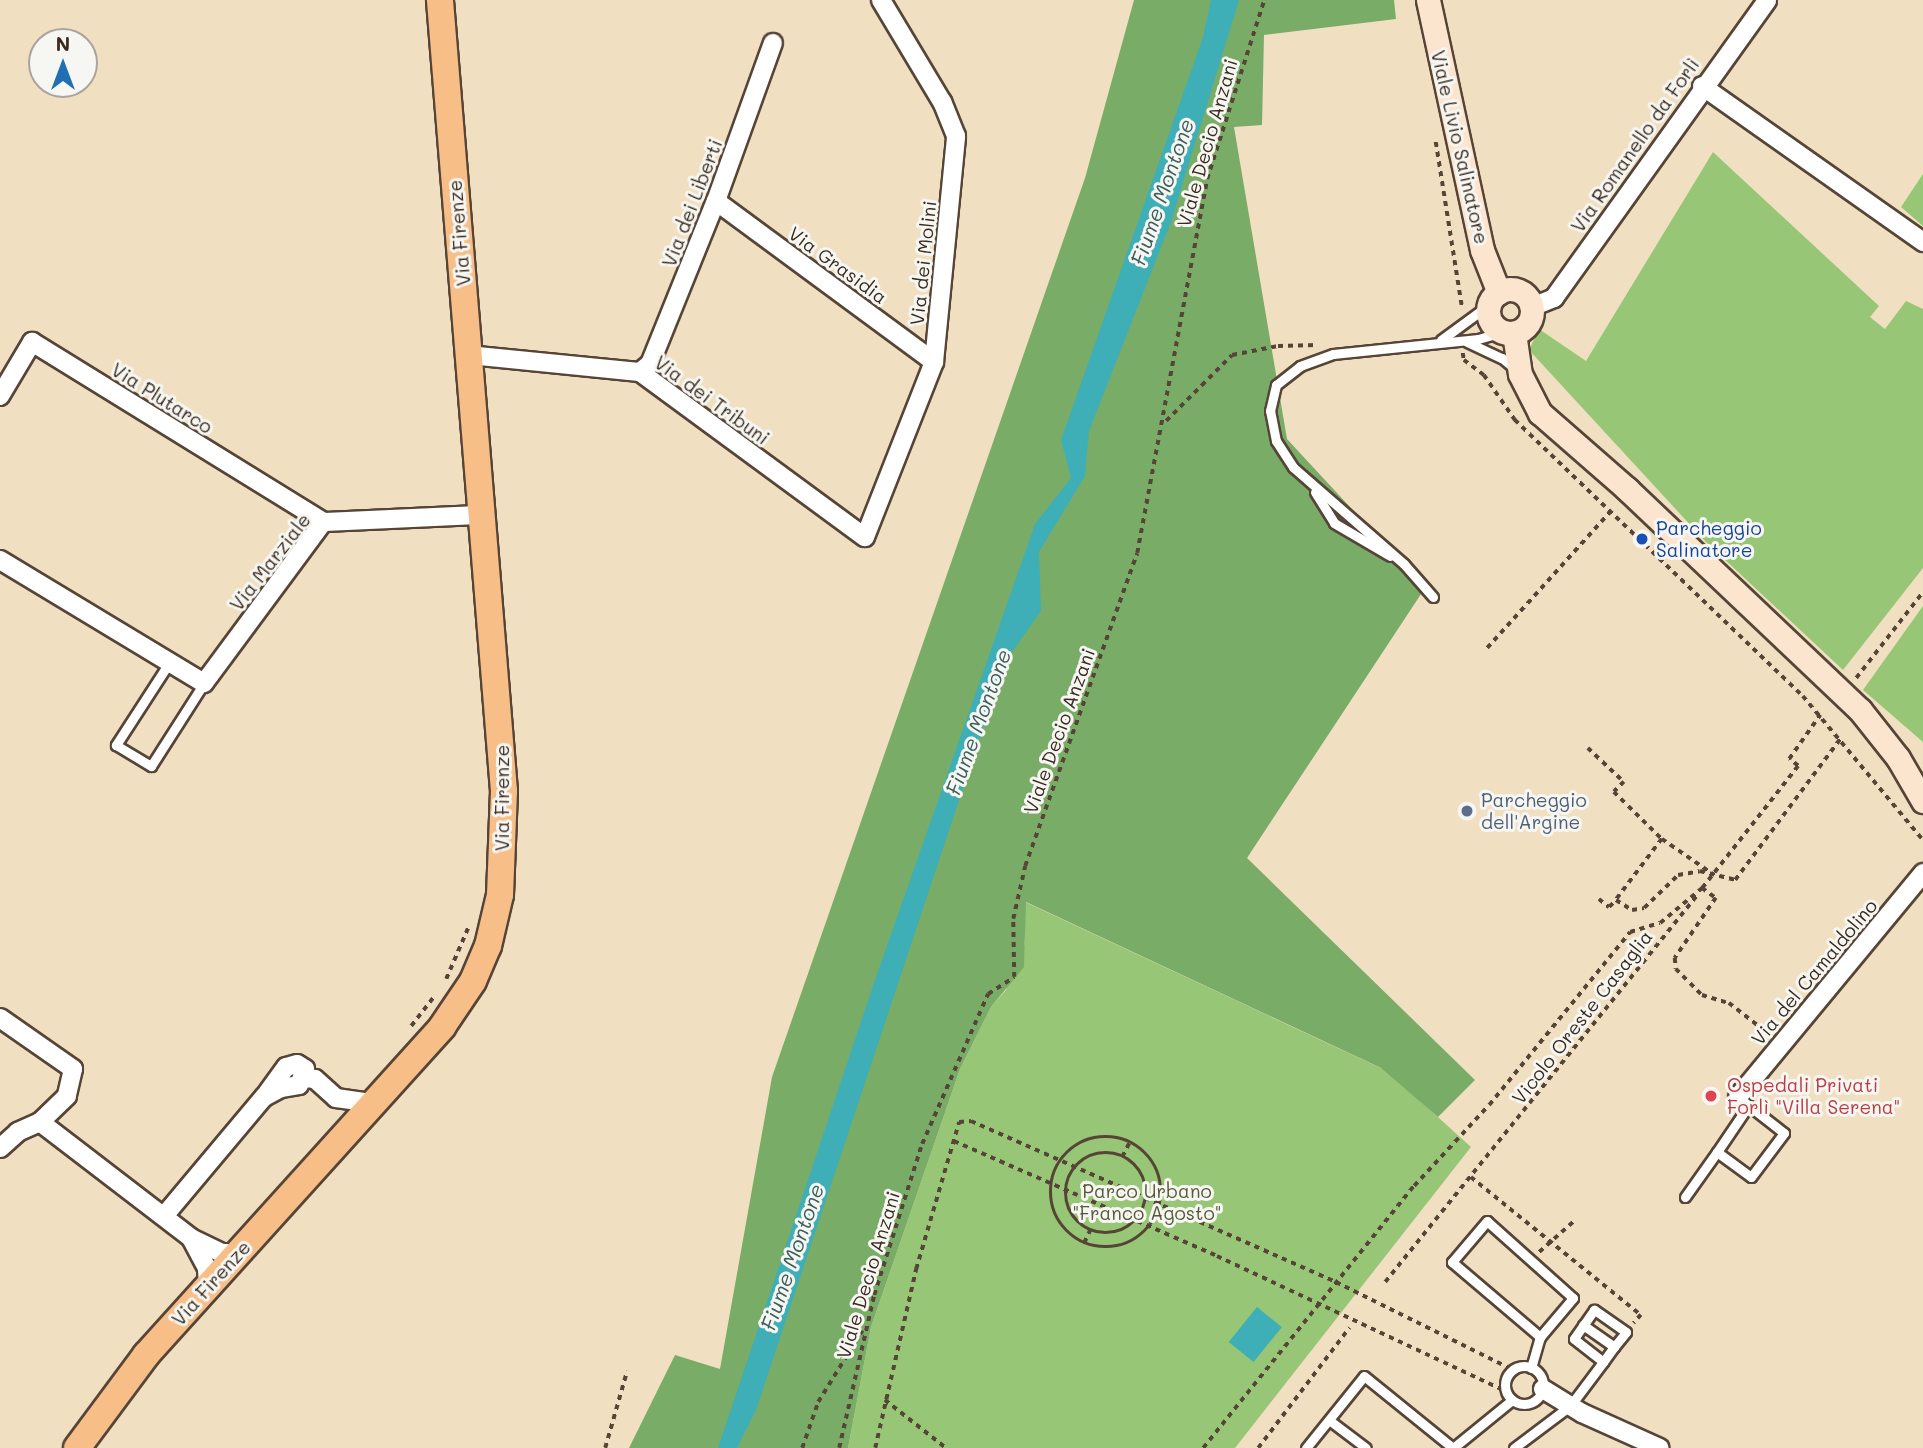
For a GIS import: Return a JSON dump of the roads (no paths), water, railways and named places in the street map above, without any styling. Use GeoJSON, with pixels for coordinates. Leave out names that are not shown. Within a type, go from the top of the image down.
{"type":"FeatureCollection","features":[{"type":"Feature","properties":{"kind":"main road","name":"Via Firenze"},"geometry":{"type":"LineString","coordinates":[[77,1448],[146,1355],[442,1027],[473,981],[488,946],[500,895],[504,791],[440,0]]}},
{"type":"Feature","properties":{"kind":"main road","name":"Viale Livio Salinatore"},"geometry":{"type":"LineString","coordinates":[[1428,0],[1494,298]]}},
{"type":"Feature","properties":{"kind":"main road"},"geometry":{"type":"LineString","coordinates":[[1508,333],[1527,327],[1532,307],[1520,291],[1494,298],[1492,324],[1508,333],[1520,374],[1540,413],[1628,489],[1874,727],[1923,767]]}},
{"type":"Feature","properties":{"kind":"main road"},"geometry":{"type":"LineString","coordinates":[[1874,727],[1923,801]]}},
{"type":"Feature","properties":{"kind":"street","name":"Via dei Molini"},"geometry":{"type":"LineString","coordinates":[[865,537],[934,362],[956,136],[942,102],[881,0]]}},
{"type":"Feature","properties":{"kind":"street","name":"Via Romanello da Forlì"},"geometry":{"type":"LineString","coordinates":[[1532,307],[1554,298],[1702,86],[1768,0]]}},
{"type":"Feature","properties":{"kind":"street","name":"Via dei Liberti"},"geometry":{"type":"LineString","coordinates":[[640,372],[650,364],[716,201],[774,43]]}},
{"type":"Feature","properties":{"kind":"street"},"geometry":{"type":"LineString","coordinates":[[1702,86],[1923,242]]}},
{"type":"Feature","properties":{"kind":"street","name":"Via Grasidia"},"geometry":{"type":"LineString","coordinates":[[716,201],[934,362]]}},
{"type":"Feature","properties":{"kind":"street","name":"Via Plutarco"},"geometry":{"type":"LineString","coordinates":[[0,396],[32,342],[323,522]]}},
{"type":"Feature","properties":{"kind":"street","name":"Via dei Tribuni"},"geometry":{"type":"LineString","coordinates":[[469,355],[640,372],[865,537]]}},
{"type":"Feature","properties":{"kind":"street","name":"Via Marziale"},"geometry":{"type":"LineString","coordinates":[[204,683],[323,522],[480,514]]}},
{"type":"Feature","properties":{"kind":"street"},"geometry":{"type":"LineString","coordinates":[[0,559],[204,683]]}},
{"type":"Feature","properties":{"kind":"street","name":"Via del Camaldolino"},"geometry":{"type":"LineString","coordinates":[[1743,1101],[1782,1045],[1923,873]]}},
{"type":"Feature","properties":{"kind":"street"},"geometry":{"type":"LineString","coordinates":[[0,1018],[74,1069],[67,1096],[40,1122],[18,1132],[0,1148]]}},
{"type":"Feature","properties":{"kind":"street"},"geometry":{"type":"LineString","coordinates":[[164,1216],[264,1097],[281,1088],[299,1085],[305,1078],[316,1079],[336,1098],[373,1103]]}},
{"type":"Feature","properties":{"kind":"street"},"geometry":{"type":"LineString","coordinates":[[40,1122],[191,1238],[222,1253],[238,1253]]}},
{"type":"Feature","properties":{"kind":"street"},"geometry":{"type":"LineString","coordinates":[[191,1238],[207,1268],[208,1286]]}},
{"type":"Feature","properties":{"kind":"street"},"geometry":{"type":"LineString","coordinates":[[1543,1389],[1570,1406],[1660,1448]]}},
{"type":"Feature","properties":{"kind":"lane"},"geometry":{"type":"LineString","coordinates":[[1436,343],[1461,328],[1494,298]]}},
{"type":"Feature","properties":{"kind":"lane"},"geometry":{"type":"LineString","coordinates":[[1433,597],[1404,564],[1334,523],[1307,480],[1276,441],[1270,411],[1276,386],[1300,366],[1333,354],[1462,341],[1508,333]]}},
{"type":"Feature","properties":{"kind":"lane"},"geometry":{"type":"LineString","coordinates":[[1462,341],[1502,358],[1520,374]]}},
{"type":"Feature","properties":{"kind":"lane","name":"Via Marziale"},"geometry":{"type":"LineString","coordinates":[[169,663],[116,745],[151,766],[204,683]]}},
{"type":"Feature","properties":{"kind":"lane"},"geometry":{"type":"LineString","coordinates":[[1685,1197],[1717,1152],[1743,1101],[1784,1133],[1751,1177],[1717,1152]]}},
{"type":"Feature","properties":{"kind":"lane"},"geometry":{"type":"LineString","coordinates":[[1531,1368],[1539,1337],[1573,1298],[1487,1221],[1452,1262],[1539,1337]]}},
{"type":"Feature","properties":{"kind":"lane"},"geometry":{"type":"LineString","coordinates":[[1514,1448],[1570,1406],[1626,1332],[1594,1310],[1574,1339],[1603,1362]]}},
{"type":"Feature","properties":{"kind":"lane"},"geometry":{"type":"LineString","coordinates":[[1583,1325],[1614,1347]]}},
{"type":"Feature","properties":{"kind":"lane"},"geometry":{"type":"LineString","coordinates":[[1531,1368],[1541,1377],[1543,1389],[1528,1404],[1509,1396],[1506,1380],[1513,1370],[1531,1368]]}},
{"type":"Feature","properties":{"kind":"lane"},"geometry":{"type":"LineString","coordinates":[[1306,1448],[1364,1376],[1453,1448],[1509,1396]]}},
{"type":"Feature","properties":{"kind":"lane"},"geometry":{"type":"LineString","coordinates":[[1329,1420],[1366,1448]]}},
{"type":"Feature","properties":{"kind":"water","name":"Fiume Montone"},"geometry":{"type":"Polygon","coordinates":[[[1211,0],[1239,0],[1171,222],[1089,431],[1085,476],[1039,552],[1041,611],[1005,662],[756,1410],[737,1448],[718,1448],[875,980],[1035,524],[1071,478],[1061,440],[1203,37],[1211,0]]]}},
{"type":"Feature","properties":{"kind":"water"},"geometry":{"type":"Polygon","coordinates":[[[1257,1307],[1282,1327],[1254,1362],[1229,1342],[1257,1307]]]}},
{"type":"Feature","properties":{"kind":"place","name":"Parcheggio Salinatore"},"geometry":{"type":"Point","coordinates":[1642,539]}},
{"type":"Feature","properties":{"kind":"place","name":"Parcheggio dell'Argine"},"geometry":{"type":"Point","coordinates":[1467,811]}},
{"type":"Feature","properties":{"kind":"place","name":"Ospedali Privati Forlì \"Villa Serena\""},"geometry":{"type":"Point","coordinates":[1711,1096]}},
{"type":"Feature","properties":{"kind":"park label","name":"Parco Urbano \"Franco Agosto\""},"geometry":{"type":"Point","coordinates":[1147,1202]}}]}
